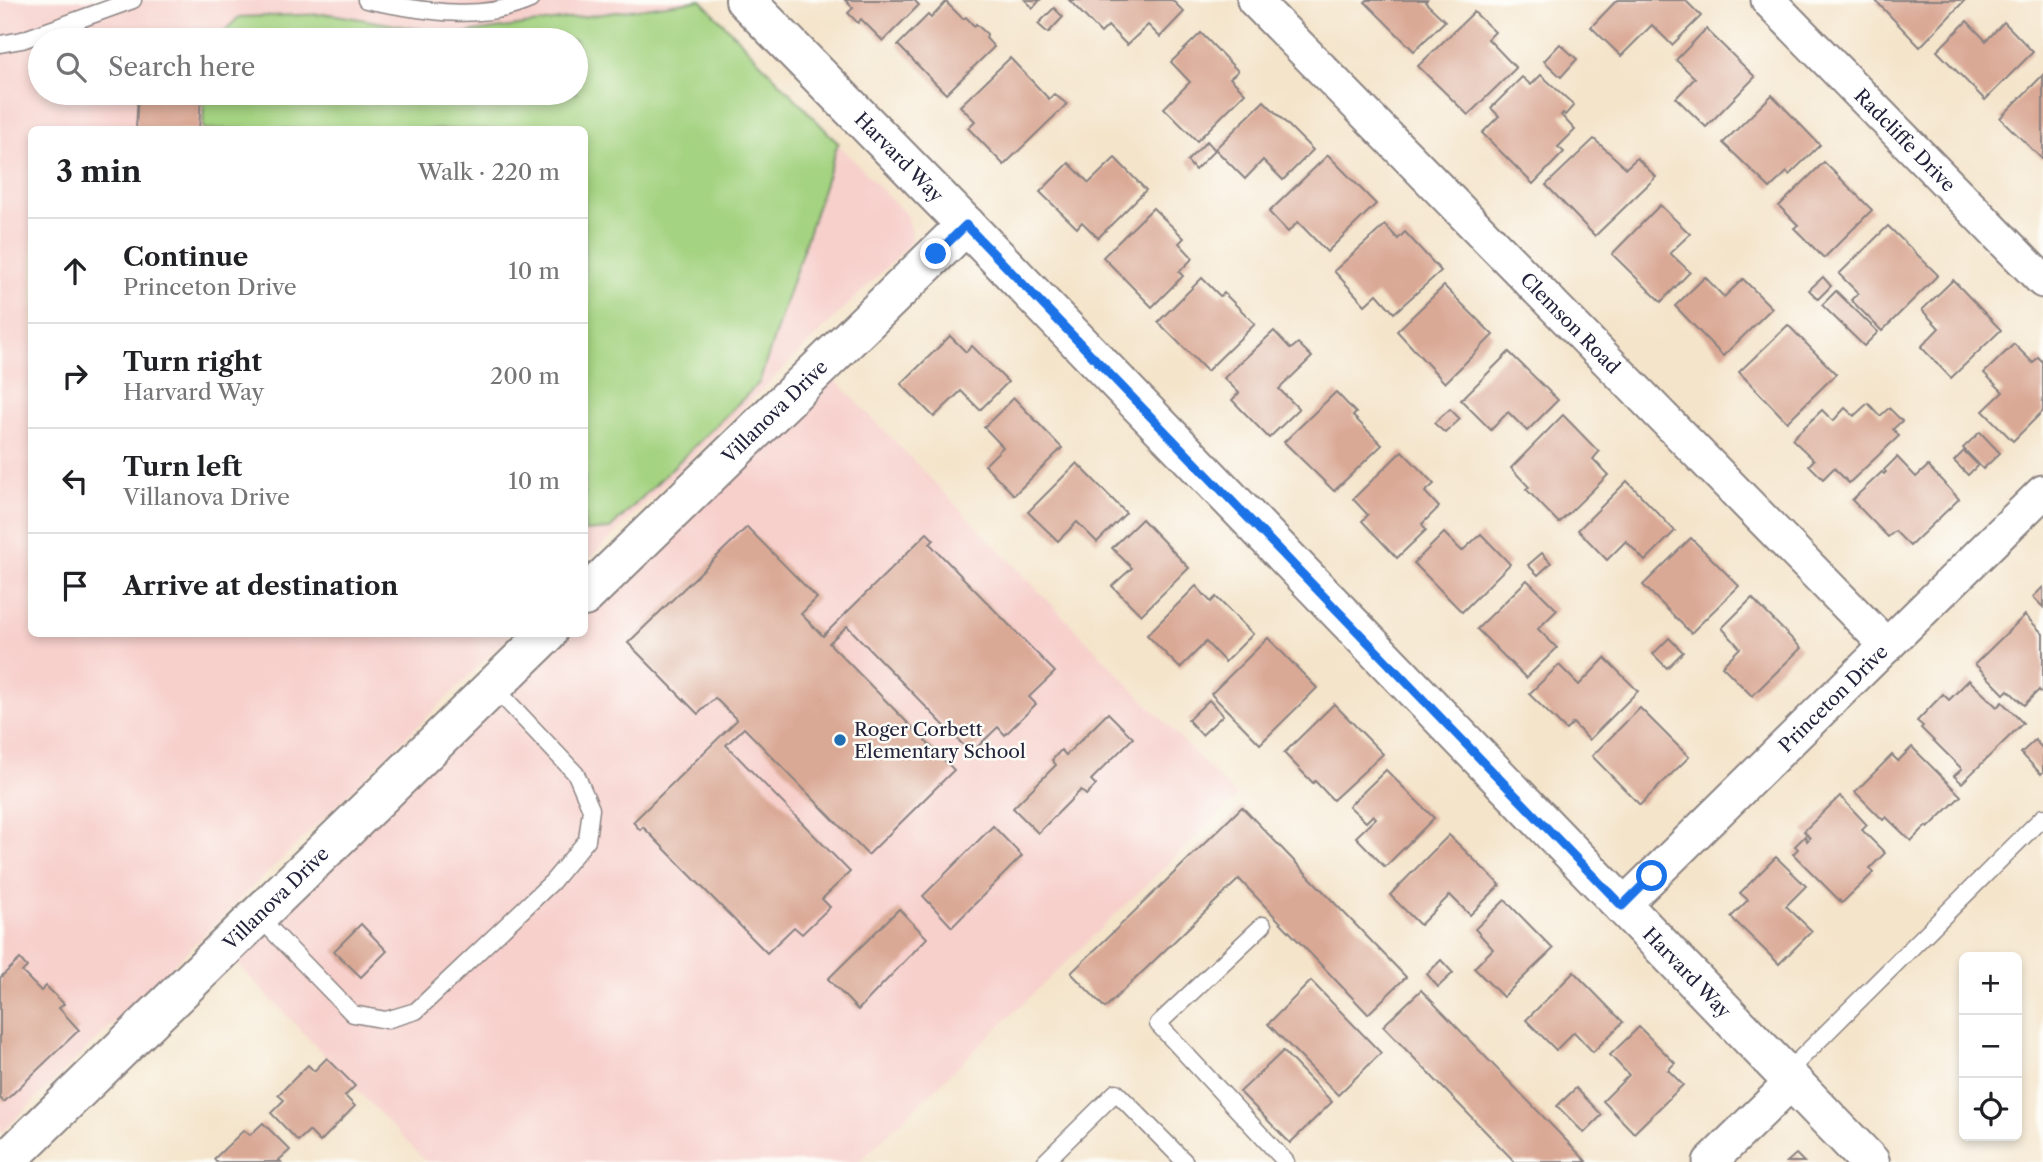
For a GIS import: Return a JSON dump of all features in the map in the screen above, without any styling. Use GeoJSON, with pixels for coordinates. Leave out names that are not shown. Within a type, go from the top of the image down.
{"type":"FeatureCollection","features":[{"type":"Feature","properties":{"kind":"street","name":"Harvard Way"},"geometry":{"type":"LineString","coordinates":[[745,0],[966,225],[1870,1162]]}},
{"type":"Feature","properties":{"kind":"street","name":"Clemson Road"},"geometry":{"type":"LineString","coordinates":[[1254,0],[1887,646]]}},
{"type":"Feature","properties":{"kind":"street","name":"Radcliffe Drive"},"geometry":{"type":"LineString","coordinates":[[1768,0],[2043,281]]}},
{"type":"Feature","properties":{"kind":"street","name":"Villanova Drive"},"geometry":{"type":"LineString","coordinates":[[588,593],[966,225]]}},
{"type":"Feature","properties":{"kind":"street","name":"Princeton Drive"},"geometry":{"type":"LineString","coordinates":[[1622,906],[2043,492]]}},
{"type":"Feature","properties":{"kind":"street","name":"Villanova Drive"},"geometry":{"type":"LineString","coordinates":[[5,1162],[544,637]]}},
{"type":"Feature","properties":{"kind":"street"},"geometry":{"type":"LineString","coordinates":[[1710,1162],[1788,1079]]}},
{"type":"Feature","properties":{"kind":"lane"},"geometry":{"type":"LineString","coordinates":[[55,28],[133,0]]}},
{"type":"Feature","properties":{"kind":"lane"},"geometry":{"type":"LineString","coordinates":[[366,0],[454,13],[478,13],[530,0]]}},
{"type":"Feature","properties":{"kind":"lane"},"geometry":{"type":"LineString","coordinates":[[0,44],[28,38]]}},
{"type":"Feature","properties":{"kind":"lane"},"geometry":{"type":"LineString","coordinates":[[258,916],[353,1014],[386,1020],[416,1011],[552,881],[587,840],[592,809],[576,774],[493,686]]}},
{"type":"Feature","properties":{"kind":"lane"},"geometry":{"type":"LineString","coordinates":[[1788,1079],[2043,817]]}},
{"type":"Feature","properties":{"kind":"lane"},"geometry":{"type":"LineString","coordinates":[[1263,925],[1158,1024],[1286,1162]]}},
{"type":"Feature","properties":{"kind":"lane"},"geometry":{"type":"LineString","coordinates":[[1045,1162],[1116,1092],[1185,1162]]}},
{"type":"Feature","properties":{"kind":"shaded area"},"geometry":{"type":"Polygon","coordinates":[[[0,0],[700,0],[906,215],[912,231],[911,241],[904,250],[588,560],[588,126],[28,126],[28,637],[509,637],[0,1134],[0,0]]]}},
{"type":"Feature","properties":{"kind":"shaded area"},"geometry":{"type":"Polygon","coordinates":[[[826,370],[1237,797],[859,1162],[426,1162],[227,953],[552,637],[588,637],[588,602],[826,370]]]}},
{"type":"Feature","properties":{"kind":"green space"},"geometry":{"type":"Polygon","coordinates":[[[701,0],[838,143],[759,383],[610,529],[588,531],[588,126],[203,126],[204,105],[588,105],[588,28],[503,28],[701,0]]]}},
{"type":"Feature","properties":{"kind":"green space"},"geometry":{"type":"Polygon","coordinates":[[[331,14],[412,28],[228,28],[239,17],[331,14]]]}},
{"type":"Feature","properties":{"kind":"building"},"geometry":{"type":"Polygon","coordinates":[[[845,0],[914,0],[919,5],[883,41],[861,19],[858,23],[848,13],[853,8],[845,0]]]}},
{"type":"Feature","properties":{"kind":"building"},"geometry":{"type":"Polygon","coordinates":[[[1025,0],[1040,0],[1033,8],[1025,0]]]}},
{"type":"Feature","properties":{"kind":"building"},"geometry":{"type":"Polygon","coordinates":[[[1069,0],[1172,0],[1184,12],[1160,37],[1148,25],[1127,45],[1108,26],[1101,33],[1069,0]]]}},
{"type":"Feature","properties":{"kind":"building"},"geometry":{"type":"Polygon","coordinates":[[[1427,0],[1425,2],[1445,21],[1414,51],[1365,2],[1427,0]]]}},
{"type":"Feature","properties":{"kind":"building"},"geometry":{"type":"Polygon","coordinates":[[[1617,0],[1685,0],[1701,16],[1672,45],[1652,25],[1621,56],[1591,27],[1617,0]]]}},
{"type":"Feature","properties":{"kind":"building"},"geometry":{"type":"Polygon","coordinates":[[[1875,0],[1965,0],[1920,47],[1875,0]]]}},
{"type":"Feature","properties":{"kind":"building"},"geometry":{"type":"Polygon","coordinates":[[[946,2],[963,19],[966,17],[987,34],[986,38],[994,47],[946,94],[898,45],[928,15],[931,18],[946,2]]]}},
{"type":"Feature","properties":{"kind":"building"},"geometry":{"type":"Polygon","coordinates":[[[1054,8],[1063,17],[1048,33],[1038,24],[1054,8]]]}},
{"type":"Feature","properties":{"kind":"building"},"geometry":{"type":"Polygon","coordinates":[[[1474,12],[1495,32],[1488,39],[1516,68],[1468,115],[1418,66],[1474,12]]]}},
{"type":"Feature","properties":{"kind":"building"},"geometry":{"type":"Polygon","coordinates":[[[1967,21],[1986,41],[2004,22],[2033,52],[1985,100],[1937,51],[1967,21]]]}},
{"type":"Feature","properties":{"kind":"building"},"geometry":{"type":"Polygon","coordinates":[[[1706,29],[1755,77],[1706,127],[1676,98],[1695,78],[1676,60],[1706,29]]]}},
{"type":"Feature","properties":{"kind":"building"},"geometry":{"type":"Polygon","coordinates":[[[1201,33],[1238,71],[1230,78],[1245,93],[1197,141],[1164,108],[1190,82],[1171,62],[1201,33]]]}},
{"type":"Feature","properties":{"kind":"building"},"geometry":{"type":"Polygon","coordinates":[[[1560,44],[1577,59],[1561,77],[1544,61],[1560,44]]]}},
{"type":"Feature","properties":{"kind":"building"},"geometry":{"type":"Polygon","coordinates":[[[1010,58],[1049,99],[1054,94],[1067,104],[1004,165],[968,128],[975,121],[960,106],[1010,58]]]}},
{"type":"Feature","properties":{"kind":"building"},"geometry":{"type":"Polygon","coordinates":[[[1541,75],[1574,105],[1565,115],[1561,115],[1575,130],[1558,147],[1564,152],[1533,184],[1482,133],[1499,116],[1491,108],[1522,77],[1531,85],[1541,75]]]}},
{"type":"Feature","properties":{"kind":"building"},"geometry":{"type":"Polygon","coordinates":[[[2043,75],[2043,160],[2000,118],[2043,75]]]}},
{"type":"Feature","properties":{"kind":"building"},"geometry":{"type":"Polygon","coordinates":[[[1772,95],[1820,145],[1789,175],[1787,172],[1770,188],[1723,143],[1772,95]]]}},
{"type":"Feature","properties":{"kind":"building"},"geometry":{"type":"Polygon","coordinates":[[[1264,101],[1313,150],[1283,180],[1263,160],[1245,179],[1215,149],[1264,101]]]}},
{"type":"Feature","properties":{"kind":"building"},"geometry":{"type":"Polygon","coordinates":[[[137,105],[200,105],[199,126],[136,126],[137,105]]]}},
{"type":"Feature","properties":{"kind":"building"},"geometry":{"type":"Polygon","coordinates":[[[1594,139],[1626,168],[1637,158],[1656,177],[1595,236],[1546,185],[1594,139]]]}},
{"type":"Feature","properties":{"kind":"building"},"geometry":{"type":"Polygon","coordinates":[[[1207,141],[1215,150],[1195,170],[1187,161],[1207,141]]]}},
{"type":"Feature","properties":{"kind":"building"},"geometry":{"type":"Polygon","coordinates":[[[1328,155],[1376,204],[1327,252],[1298,222],[1288,232],[1269,212],[1328,155]]]}},
{"type":"Feature","properties":{"kind":"building"},"geometry":{"type":"Polygon","coordinates":[[[1115,158],[1146,190],[1098,238],[1082,222],[1077,228],[1040,192],[1069,163],[1089,183],[1115,158]]]}},
{"type":"Feature","properties":{"kind":"building"},"geometry":{"type":"Polygon","coordinates":[[[1824,162],[1872,210],[1824,258],[1794,228],[1798,225],[1779,206],[1824,162]]]}},
{"type":"Feature","properties":{"kind":"building"},"geometry":{"type":"Polygon","coordinates":[[[1660,205],[1690,234],[1670,253],[1690,272],[1661,302],[1612,254],[1660,205]]]}},
{"type":"Feature","properties":{"kind":"building"},"geometry":{"type":"Polygon","coordinates":[[[1153,208],[1184,238],[1179,243],[1193,258],[1179,272],[1183,276],[1152,307],[1103,257],[1153,208]]]}},
{"type":"Feature","properties":{"kind":"building"},"geometry":{"type":"Polygon","coordinates":[[[1385,225],[1398,239],[1405,232],[1441,271],[1394,313],[1377,294],[1365,305],[1334,271],[1385,225]]]}},
{"type":"Feature","properties":{"kind":"building"},"geometry":{"type":"Polygon","coordinates":[[[1888,226],[1938,275],[1882,331],[1851,300],[1858,293],[1839,274],[1888,226]]]}},
{"type":"Feature","properties":{"kind":"building"},"geometry":{"type":"Polygon","coordinates":[[[1705,277],[1724,297],[1743,279],[1772,308],[1723,356],[1675,306],[1705,277]]]}},
{"type":"Feature","properties":{"kind":"building"},"geometry":{"type":"Polygon","coordinates":[[[1823,277],[1831,286],[1818,299],[1809,290],[1823,277]]]}},
{"type":"Feature","properties":{"kind":"building"},"geometry":{"type":"Polygon","coordinates":[[[1202,278],[1220,296],[1224,293],[1255,324],[1207,371],[1158,322],[1202,278]]]}},
{"type":"Feature","properties":{"kind":"building"},"geometry":{"type":"Polygon","coordinates":[[[1953,280],[2001,330],[1951,378],[1921,347],[1939,328],[1922,310],[1953,280]]]}},
{"type":"Feature","properties":{"kind":"building"},"geometry":{"type":"Polygon","coordinates":[[[1444,286],[1493,335],[1445,383],[1397,331],[1444,286]]]}},
{"type":"Feature","properties":{"kind":"building"},"geometry":{"type":"Polygon","coordinates":[[[1836,291],[1878,332],[1864,346],[1822,305],[1836,291]]]}},
{"type":"Feature","properties":{"kind":"building"},"geometry":{"type":"Polygon","coordinates":[[[1788,325],[1836,374],[1787,422],[1739,372],[1788,325]]]}},
{"type":"Feature","properties":{"kind":"building"},"geometry":{"type":"Polygon","coordinates":[[[1274,331],[1291,349],[1298,343],[1312,357],[1279,389],[1299,409],[1269,438],[1232,400],[1239,393],[1224,378],[1274,331]]]}},
{"type":"Feature","properties":{"kind":"building"},"geometry":{"type":"Polygon","coordinates":[[[950,336],[966,352],[972,346],[1008,382],[980,410],[961,391],[934,417],[901,384],[950,336]]]}},
{"type":"Feature","properties":{"kind":"building"},"geometry":{"type":"Polygon","coordinates":[[[2014,344],[2033,363],[2038,357],[2043,362],[2043,411],[2013,441],[1983,411],[2003,392],[1984,373],[2014,344]]]}},
{"type":"Feature","properties":{"kind":"building"},"geometry":{"type":"Polygon","coordinates":[[[1509,352],[1558,400],[1527,431],[1508,412],[1491,430],[1461,400],[1509,352]]]}},
{"type":"Feature","properties":{"kind":"building"},"geometry":{"type":"Polygon","coordinates":[[[1336,392],[1356,413],[1353,416],[1382,445],[1334,491],[1284,442],[1336,392]]]}},
{"type":"Feature","properties":{"kind":"building"},"geometry":{"type":"Polygon","coordinates":[[[1014,398],[1062,448],[1014,495],[985,465],[1003,447],[984,427],[1014,398]]]}},
{"type":"Feature","properties":{"kind":"building"},"geometry":{"type":"Polygon","coordinates":[[[1868,403],[1880,416],[1889,408],[1902,421],[1893,429],[1899,436],[1849,483],[1834,468],[1823,479],[1809,465],[1814,460],[1792,439],[1822,410],[1833,421],[1845,408],[1854,416],[1868,403]]]}},
{"type":"Feature","properties":{"kind":"building"},"geometry":{"type":"Polygon","coordinates":[[[1450,409],[1460,419],[1445,433],[1434,423],[1450,409]]]}},
{"type":"Feature","properties":{"kind":"building"},"geometry":{"type":"Polygon","coordinates":[[[1563,415],[1599,452],[1593,459],[1608,475],[1559,523],[1526,489],[1529,487],[1511,468],[1563,415]]]}},
{"type":"Feature","properties":{"kind":"building"},"geometry":{"type":"Polygon","coordinates":[[[1980,432],[2000,453],[1983,469],[1963,448],[1980,432]]]}},
{"type":"Feature","properties":{"kind":"building"},"geometry":{"type":"Polygon","coordinates":[[[1402,451],[1434,484],[1425,492],[1439,507],[1422,524],[1426,530],[1397,558],[1362,521],[1368,515],[1353,499],[1402,451]]]}},
{"type":"Feature","properties":{"kind":"building"},"geometry":{"type":"Polygon","coordinates":[[[1964,451],[1978,465],[1968,475],[1954,461],[1964,451]]]}},
{"type":"Feature","properties":{"kind":"building"},"geometry":{"type":"Polygon","coordinates":[[[1897,457],[1916,477],[1928,466],[1959,499],[1910,546],[1895,531],[1888,537],[1852,500],[1882,472],[1884,474],[1884,470],[1897,457]]]}},
{"type":"Feature","properties":{"kind":"building"},"geometry":{"type":"Polygon","coordinates":[[[1077,463],[1126,513],[1097,542],[1077,522],[1058,541],[1028,512],[1077,463]]]}},
{"type":"Feature","properties":{"kind":"building"},"geometry":{"type":"Polygon","coordinates":[[[1627,481],[1675,531],[1645,561],[1626,541],[1607,560],[1578,530],[1627,481]]]}},
{"type":"Feature","properties":{"kind":"building"},"geometry":{"type":"Polygon","coordinates":[[[1142,519],[1189,568],[1141,615],[1112,586],[1132,568],[1112,548],[1142,519]]]}},
{"type":"Feature","properties":{"kind":"building","name":"Roger Corbett Elementary School"},"geometry":{"type":"Polygon","coordinates":[[[747,527],[817,598],[801,614],[823,636],[927,533],[934,540],[930,544],[1055,672],[1029,697],[1036,704],[1005,735],[998,727],[971,753],[847,626],[829,643],[954,770],[868,855],[744,728],[726,745],[850,872],[822,899],[830,907],[802,934],[794,927],[767,953],[643,827],[640,830],[633,822],[737,720],[715,698],[698,714],[628,643],[747,527]]]}},
{"type":"Feature","properties":{"kind":"building"},"geometry":{"type":"Polygon","coordinates":[[[1444,533],[1462,551],[1481,534],[1510,564],[1462,612],[1414,563],[1444,533]]]}},
{"type":"Feature","properties":{"kind":"building"},"geometry":{"type":"Polygon","coordinates":[[[1691,538],[1739,586],[1691,633],[1643,585],[1691,538]]]}},
{"type":"Feature","properties":{"kind":"building"},"geometry":{"type":"Polygon","coordinates":[[[1542,553],[1551,563],[1538,575],[1528,565],[1542,553]]]}},
{"type":"Feature","properties":{"kind":"building"},"geometry":{"type":"Polygon","coordinates":[[[1527,580],[1557,610],[1538,629],[1557,648],[1526,678],[1477,629],[1527,580]]]}},
{"type":"Feature","properties":{"kind":"building"},"geometry":{"type":"Polygon","coordinates":[[[1196,586],[1211,602],[1216,597],[1253,634],[1225,662],[1206,642],[1180,668],[1147,635],[1196,586]]]}},
{"type":"Feature","properties":{"kind":"building"},"geometry":{"type":"Polygon","coordinates":[[[2043,587],[2043,607],[2033,597],[2043,587]]]}},
{"type":"Feature","properties":{"kind":"building"},"geometry":{"type":"Polygon","coordinates":[[[1752,598],[1801,648],[1752,696],[1722,666],[1740,648],[1722,628],[1752,598]]]}},
{"type":"Feature","properties":{"kind":"building"},"geometry":{"type":"Polygon","coordinates":[[[2025,615],[2043,634],[2043,694],[2039,690],[2024,705],[2008,690],[2004,694],[1975,664],[2025,615]]]}},
{"type":"Feature","properties":{"kind":"building"},"geometry":{"type":"Polygon","coordinates":[[[1268,638],[1317,688],[1260,744],[1211,694],[1268,638]]]}},
{"type":"Feature","properties":{"kind":"building"},"geometry":{"type":"Polygon","coordinates":[[[1669,638],[1683,652],[1667,668],[1653,654],[1669,638]]]}},
{"type":"Feature","properties":{"kind":"building"},"geometry":{"type":"Polygon","coordinates":[[[1605,658],[1638,691],[1589,740],[1573,723],[1566,730],[1529,694],[1559,665],[1579,685],[1605,658]]]}},
{"type":"Feature","properties":{"kind":"building"},"geometry":{"type":"Polygon","coordinates":[[[1969,680],[1997,707],[2002,702],[2023,723],[1962,783],[1954,776],[1962,769],[1917,721],[1943,694],[1949,700],[1969,680]]]}},
{"type":"Feature","properties":{"kind":"building"},"geometry":{"type":"Polygon","coordinates":[[[1209,700],[1223,715],[1202,735],[1188,720],[1209,700]]]}},
{"type":"Feature","properties":{"kind":"building"},"geometry":{"type":"Polygon","coordinates":[[[1334,704],[1383,754],[1333,800],[1284,753],[1334,704]]]}},
{"type":"Feature","properties":{"kind":"building"},"geometry":{"type":"Polygon","coordinates":[[[1640,708],[1689,757],[1640,805],[1592,756],[1640,708]]]}},
{"type":"Feature","properties":{"kind":"building","name":"Roger Corbett Elementary School"},"geometry":{"type":"Polygon","coordinates":[[[1108,713],[1133,738],[1091,780],[1096,785],[1086,795],[1081,790],[1038,833],[1013,808],[1056,765],[1052,760],[1061,750],[1066,755],[1108,713]]]}},
{"type":"Feature","properties":{"kind":"building"},"geometry":{"type":"Polygon","coordinates":[[[2035,740],[2043,749],[2041,774],[2021,753],[2035,740]]]}},
{"type":"Feature","properties":{"kind":"building"},"geometry":{"type":"Polygon","coordinates":[[[1912,747],[1961,796],[1911,841],[1886,817],[1883,820],[1855,792],[1892,755],[1898,761],[1912,747]]]}},
{"type":"Feature","properties":{"kind":"building"},"geometry":{"type":"Polygon","coordinates":[[[1386,770],[1434,818],[1385,867],[1356,837],[1376,818],[1373,815],[1366,822],[1349,806],[1386,770]]]}},
{"type":"Feature","properties":{"kind":"building"},"geometry":{"type":"Polygon","coordinates":[[[1840,796],[1867,825],[1862,830],[1885,853],[1870,868],[1874,872],[1842,903],[1793,854],[1798,849],[1795,846],[1805,836],[1807,841],[1810,838],[1804,831],[1840,796]]]}},
{"type":"Feature","properties":{"kind":"building"},"geometry":{"type":"Polygon","coordinates":[[[1242,807],[1406,977],[1368,1014],[1239,879],[1105,1008],[1071,973],[1242,807]]]}},
{"type":"Feature","properties":{"kind":"building"},"geometry":{"type":"Polygon","coordinates":[[[993,826],[1022,856],[952,927],[923,896],[993,826]]]}},
{"type":"Feature","properties":{"kind":"building"},"geometry":{"type":"Polygon","coordinates":[[[1449,835],[1500,885],[1470,915],[1450,895],[1420,925],[1390,895],[1449,835]]]}},
{"type":"Feature","properties":{"kind":"building"},"geometry":{"type":"Polygon","coordinates":[[[1776,857],[1806,886],[1786,906],[1812,931],[1779,964],[1731,917],[1748,900],[1740,893],[1776,857]]]}},
{"type":"Feature","properties":{"kind":"building"},"geometry":{"type":"Polygon","coordinates":[[[1505,900],[1553,949],[1503,997],[1474,968],[1493,949],[1475,929],[1505,900]]]}},
{"type":"Feature","properties":{"kind":"building"},"geometry":{"type":"Polygon","coordinates":[[[899,909],[927,938],[858,1010],[828,979],[899,909]]]}},
{"type":"Feature","properties":{"kind":"building"},"geometry":{"type":"Polygon","coordinates":[[[361,924],[387,951],[361,977],[334,951],[361,924]]]}},
{"type":"Feature","properties":{"kind":"building"},"geometry":{"type":"Polygon","coordinates":[[[20,959],[27,967],[22,972],[41,991],[46,986],[64,1004],[59,1008],[79,1030],[4,1102],[0,1098],[0,978],[20,959]]]}},
{"type":"Feature","properties":{"kind":"building"},"geometry":{"type":"Polygon","coordinates":[[[1441,960],[1453,973],[1438,987],[1427,974],[1441,960]]]}},
{"type":"Feature","properties":{"kind":"building"},"geometry":{"type":"Polygon","coordinates":[[[1574,972],[1623,1022],[1593,1052],[1574,1032],[1556,1050],[1526,1020],[1574,972]]]}},
{"type":"Feature","properties":{"kind":"building"},"geometry":{"type":"Polygon","coordinates":[[[1311,981],[1381,1053],[1338,1095],[1268,1024],[1311,981]]]}},
{"type":"Feature","properties":{"kind":"building"},"geometry":{"type":"Polygon","coordinates":[[[1421,990],[1587,1162],[1515,1162],[1383,1026],[1421,990]]]}},
{"type":"Feature","properties":{"kind":"building"},"geometry":{"type":"Polygon","coordinates":[[[1639,1027],[1675,1063],[1668,1070],[1683,1085],[1634,1133],[1603,1101],[1629,1075],[1610,1055],[1639,1027]]]}},
{"type":"Feature","properties":{"kind":"building"},"geometry":{"type":"Polygon","coordinates":[[[1283,1051],[1332,1102],[1290,1143],[1240,1092],[1283,1051]]]}},
{"type":"Feature","properties":{"kind":"building"},"geometry":{"type":"Polygon","coordinates":[[[327,1058],[355,1086],[345,1096],[355,1106],[320,1142],[309,1131],[298,1141],[271,1113],[284,1100],[278,1095],[308,1065],[314,1071],[327,1058]]]}},
{"type":"Feature","properties":{"kind":"building"},"geometry":{"type":"Polygon","coordinates":[[[1576,1088],[1602,1115],[1584,1133],[1557,1106],[1576,1088]]]}},
{"type":"Feature","properties":{"kind":"building"},"geometry":{"type":"Polygon","coordinates":[[[263,1123],[290,1150],[279,1160],[281,1162],[216,1162],[214,1159],[244,1130],[250,1135],[263,1123]]]}},
{"type":"Feature","properties":{"kind":"building"},"geometry":{"type":"Polygon","coordinates":[[[1796,1154],[1804,1162],[1787,1162],[1796,1154]]]}},
{"type":"Feature","properties":{"kind":"place","name":"Roger Corbett Elementary School"},"geometry":{"type":"Point","coordinates":[840,740]}},
{"type":"Feature","properties":{"kind":"route"},"geometry":{"type":"LineString","coordinates":[[936,254],[966,225],[1622,906],[1652,876]]}}]}
